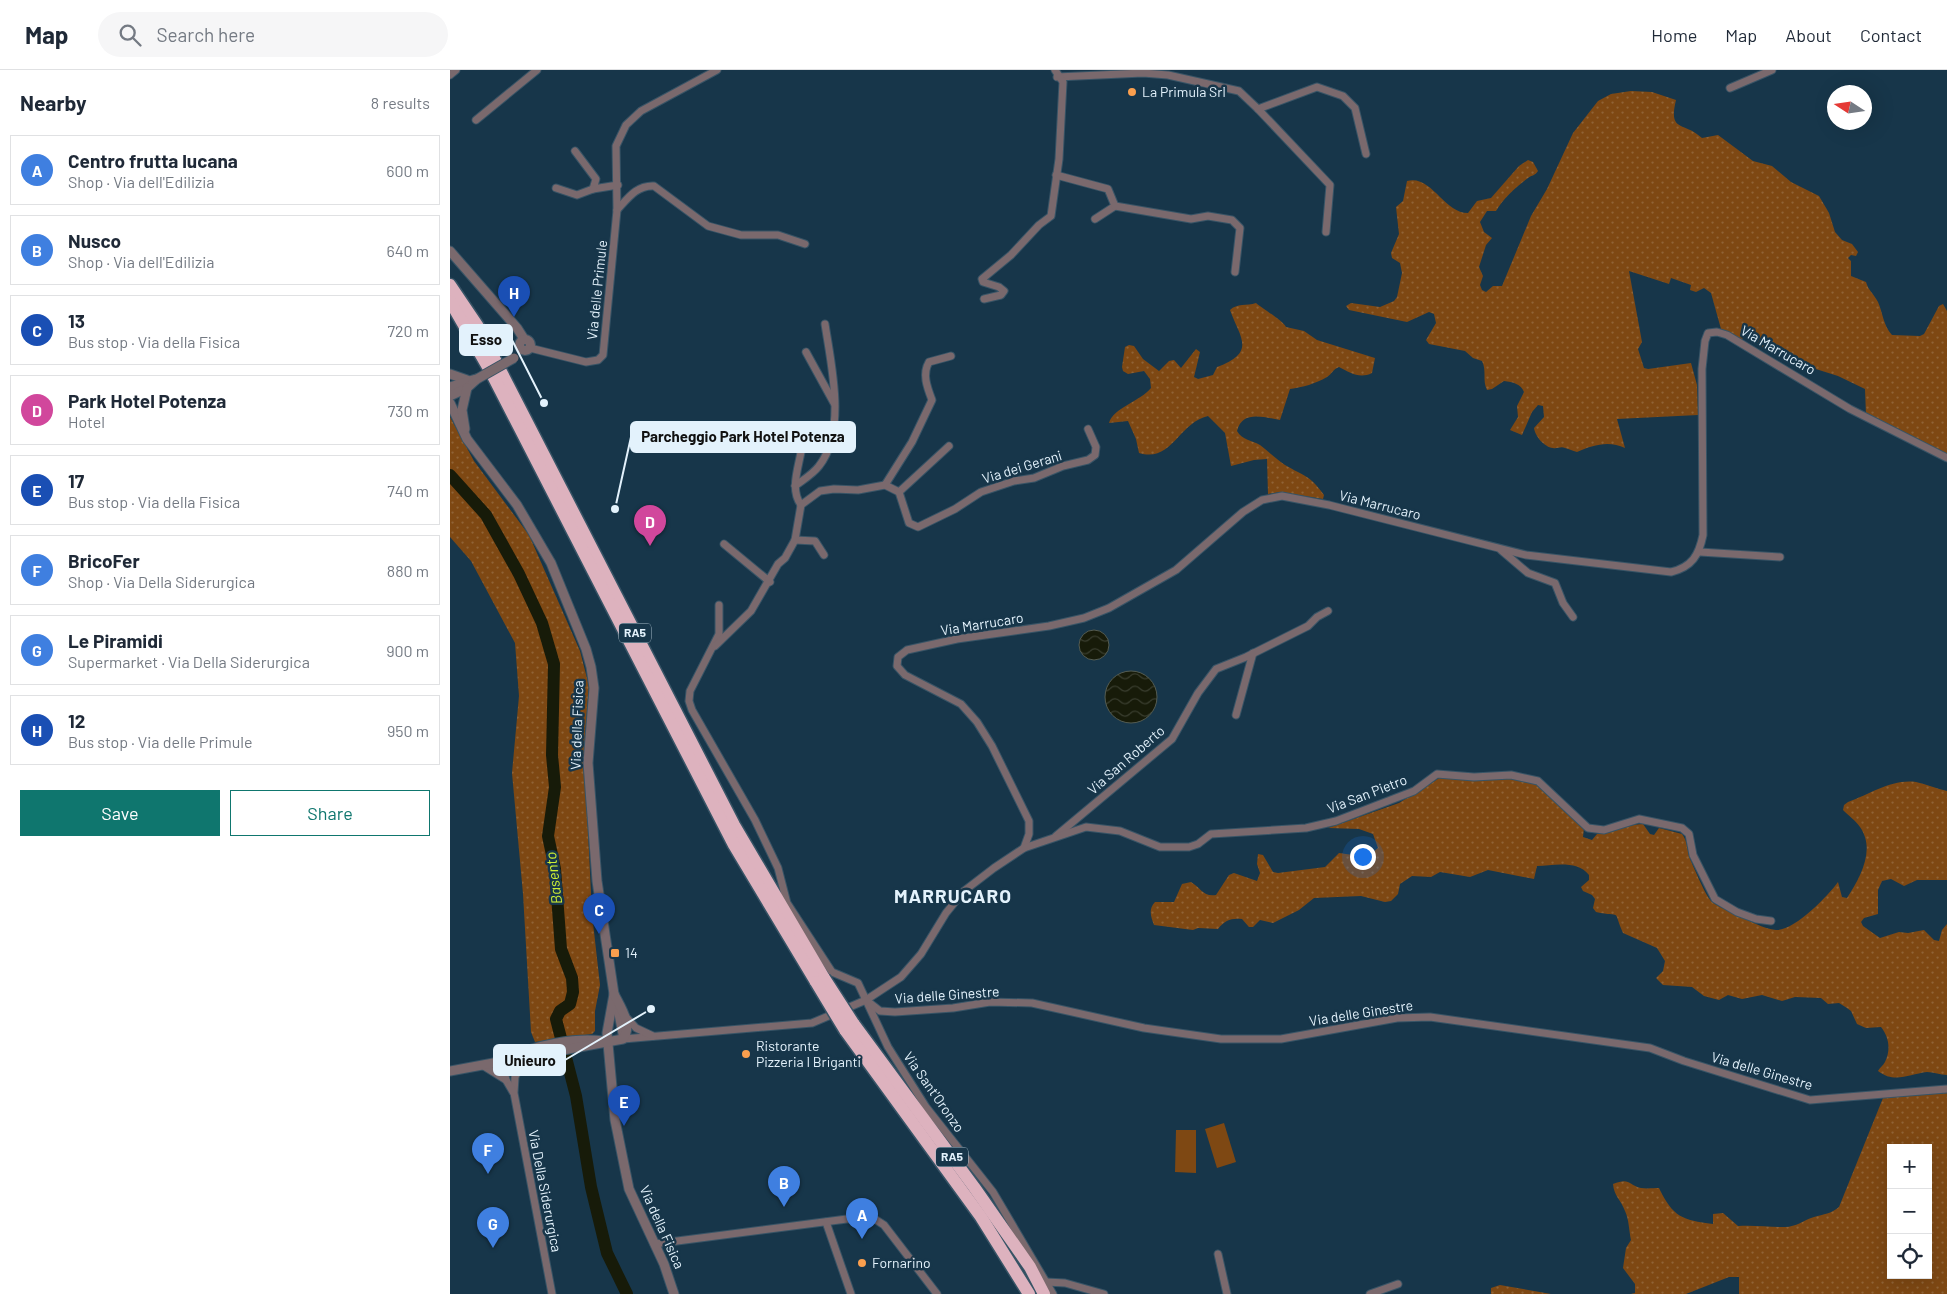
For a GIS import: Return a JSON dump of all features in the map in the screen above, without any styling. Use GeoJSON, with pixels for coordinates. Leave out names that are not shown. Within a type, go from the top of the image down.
{"type":"FeatureCollection","features":[{"type":"Feature","properties":{"kind":"highway","name":"RA5"},"geometry":{"type":"LineString","coordinates":[[450,285],[477,325],[734,825],[820,980]]}},
{"type":"Feature","properties":{"kind":"highway","name":"RA5"},"geometry":{"type":"LineString","coordinates":[[450,301],[488,367],[734,844],[849,1027],[981,1217],[1029,1294]]}},
{"type":"Feature","properties":{"kind":"highway","name":"RA5"},"geometry":{"type":"LineString","coordinates":[[849,1027],[974,1187],[1045,1288]]}},
{"type":"Feature","properties":{"kind":"street"},"geometry":{"type":"LineString","coordinates":[[450,75],[456,70]]}},
{"type":"Feature","properties":{"kind":"street"},"geometry":{"type":"LineString","coordinates":[[476,120],[537,70]]}},
{"type":"Feature","properties":{"kind":"street","name":"Via delle Primule"},"geometry":{"type":"LineString","coordinates":[[526,348],[586,362],[598,360],[603,355],[617,210],[616,146],[626,125],[641,111],[700,77],[717,70]]}},
{"type":"Feature","properties":{"kind":"street"},"geometry":{"type":"LineString","coordinates":[[1730,88],[1772,70]]}},
{"type":"Feature","properties":{"kind":"street"},"geometry":{"type":"LineString","coordinates":[[1056,73],[1143,73],[1168,75],[1239,90],[1330,185],[1326,232]]}},
{"type":"Feature","properties":{"kind":"street"},"geometry":{"type":"LineString","coordinates":[[984,299],[1001,295],[1004,291],[999,287],[982,282],[982,279],[1011,255],[1039,225],[1051,216],[1064,82],[1056,73]]}},
{"type":"Feature","properties":{"kind":"street"},"geometry":{"type":"LineString","coordinates":[[1258,109],[1317,87],[1343,96],[1355,108],[1366,154]]}},
{"type":"Feature","properties":{"kind":"street"},"geometry":{"type":"LineString","coordinates":[[574,151],[596,179],[593,189]]}},
{"type":"Feature","properties":{"kind":"street"},"geometry":{"type":"LineString","coordinates":[[1056,175],[1108,189],[1115,206]]}},
{"type":"Feature","properties":{"kind":"street"},"geometry":{"type":"LineString","coordinates":[[556,188],[577,195],[593,189],[618,185]]}},
{"type":"Feature","properties":{"kind":"street"},"geometry":{"type":"LineString","coordinates":[[617,210],[638,188],[645,185],[654,186],[708,226],[741,235],[778,235],[806,244]]}},
{"type":"Feature","properties":{"kind":"street"},"geometry":{"type":"LineString","coordinates":[[1095,219],[1115,206],[1191,219],[1208,216],[1232,220],[1240,228],[1235,272]]}},
{"type":"Feature","properties":{"kind":"street"},"geometry":{"type":"LineString","coordinates":[[450,251],[524,339],[529,340],[526,348],[514,358],[477,378],[450,396]]}},
{"type":"Feature","properties":{"kind":"street"},"geometry":{"type":"LineString","coordinates":[[795,486],[819,466],[829,446],[833,425],[836,382],[826,324]]}},
{"type":"Feature","properties":{"kind":"street","name":"Via Marrucaro"},"geometry":{"type":"LineString","coordinates":[[1024,848],[1030,834],[1029,821],[992,746],[977,722],[962,704],[905,675],[897,666],[898,657],[907,650],[957,639],[1049,626],[1084,618],[1109,608],[1176,570],[1242,512],[1262,500],[1272,498],[1300,498],[1526,555],[1596,565],[1623,564],[1671,572],[1683,569],[1700,552],[1703,535],[1702,369],[1705,341],[1708,334],[1717,332],[1735,339],[1850,409],[1947,458]]}},
{"type":"Feature","properties":{"kind":"street"},"geometry":{"type":"LineString","coordinates":[[806,352],[834,404]]}},
{"type":"Feature","properties":{"kind":"street"},"geometry":{"type":"LineString","coordinates":[[885,485],[912,442],[932,400],[925,378],[926,368],[930,362],[951,356]]}},
{"type":"Feature","properties":{"kind":"street"},"geometry":{"type":"LineString","coordinates":[[450,374],[467,384]]}},
{"type":"Feature","properties":{"kind":"street"},"geometry":{"type":"LineString","coordinates":[[450,387],[467,384]]}},
{"type":"Feature","properties":{"kind":"street"},"geometry":{"type":"LineString","coordinates":[[467,384],[462,410],[467,439]]}},
{"type":"Feature","properties":{"kind":"street","name":"Via della Fisica"},"geometry":{"type":"LineString","coordinates":[[450,403],[467,439],[530,525],[551,563],[586,649],[594,688],[588,763],[597,881],[614,994],[607,1042],[615,1120],[624,1167],[634,1204],[654,1244],[674,1294]]}},
{"type":"Feature","properties":{"kind":"street","name":"Via dei Gerani"},"geometry":{"type":"LineString","coordinates":[[899,492],[909,523],[918,527],[927,525],[981,492],[1014,481],[1034,478],[1063,466],[1088,460],[1095,455],[1096,447],[1088,429]]}},
{"type":"Feature","properties":{"kind":"street"},"geometry":{"type":"LineString","coordinates":[[713,648],[751,611],[770,582],[778,564],[785,558],[795,540],[801,505],[820,491],[858,490],[885,485],[899,492],[949,446]]}},
{"type":"Feature","properties":{"kind":"street"},"geometry":{"type":"LineString","coordinates":[[801,452],[795,486],[796,498],[801,505]]}},
{"type":"Feature","properties":{"kind":"street"},"geometry":{"type":"LineString","coordinates":[[795,540],[814,541],[824,555]]}},
{"type":"Feature","properties":{"kind":"street"},"geometry":{"type":"LineString","coordinates":[[724,544],[770,582]]}},
{"type":"Feature","properties":{"kind":"street","name":"Via Marrucaro"},"geometry":{"type":"LineString","coordinates":[[1499,548],[1528,572],[1555,583],[1563,603],[1573,617]]}},
{"type":"Feature","properties":{"kind":"street"},"geometry":{"type":"LineString","coordinates":[[1700,552],[1780,557]]}},
{"type":"Feature","properties":{"kind":"street"},"geometry":{"type":"LineString","coordinates":[[713,648],[718,634],[719,605]]}},
{"type":"Feature","properties":{"kind":"street","name":"Via San Roberto"},"geometry":{"type":"LineString","coordinates":[[1051,840],[1172,739],[1198,693],[1216,669],[1308,626],[1317,616],[1328,611]]}},
{"type":"Feature","properties":{"kind":"street","name":"Via Sant'Oronzo"},"geometry":{"type":"LineString","coordinates":[[713,648],[690,691],[689,701],[692,710],[756,820],[778,868],[787,903],[832,972],[858,983],[888,1047],[906,1076],[926,1107],[993,1192],[1045,1288],[1053,1294]]}},
{"type":"Feature","properties":{"kind":"street"},"geometry":{"type":"LineString","coordinates":[[1236,715],[1253,653]]}},
{"type":"Feature","properties":{"kind":"street","name":"Via San Pietro"},"geometry":{"type":"LineString","coordinates":[[1024,848],[1086,827],[1120,831],[1160,846],[1188,847],[1198,844],[1211,834],[1306,828],[1336,821],[1414,790],[1437,774],[1474,777],[1494,775],[1524,776],[1538,781],[1588,828],[1604,830],[1639,819],[1682,828],[1689,834],[1693,855],[1715,899],[1737,912],[1756,919],[1771,921]]}},
{"type":"Feature","properties":{"kind":"street"},"geometry":{"type":"LineString","coordinates":[[506,1080],[504,1066],[506,1060],[524,1051],[541,1051],[623,1039],[776,1027],[812,1022],[866,1000],[901,977],[921,954],[946,913],[964,891],[1006,859],[1024,848]]}},
{"type":"Feature","properties":{"kind":"street"},"geometry":{"type":"LineString","coordinates":[[614,994],[623,1039]]}},
{"type":"Feature","properties":{"kind":"street","name":"Via della Fisica"},"geometry":{"type":"LineString","coordinates":[[614,994],[625,1016]]}},
{"type":"Feature","properties":{"kind":"street","name":"Via delle Ginestre"},"geometry":{"type":"LineString","coordinates":[[866,1000],[880,1011],[894,1012],[944,1009],[990,1002],[1032,1003],[1144,1028],[1221,1039],[1281,1039],[1397,1018],[1430,1016],[1650,1048],[1684,1061],[1810,1100],[1947,1089]]}},
{"type":"Feature","properties":{"kind":"street"},"geometry":{"type":"LineString","coordinates":[[623,1039],[627,1029],[625,1016]]}},
{"type":"Feature","properties":{"kind":"street"},"geometry":{"type":"LineString","coordinates":[[625,1016],[636,1028],[654,1036]]}},
{"type":"Feature","properties":{"kind":"street"},"geometry":{"type":"LineString","coordinates":[[450,1071],[506,1060],[523,1059],[541,1051]]}},
{"type":"Feature","properties":{"kind":"street","name":"Via Della Siderurgica"},"geometry":{"type":"LineString","coordinates":[[523,1059],[515,1076],[514,1093],[552,1294]]}},
{"type":"Feature","properties":{"kind":"street"},"geometry":{"type":"LineString","coordinates":[[506,1060],[515,1076]]}},
{"type":"Feature","properties":{"kind":"street","name":"Via Della Siderurgica"},"geometry":{"type":"LineString","coordinates":[[482,1065],[506,1080],[514,1093]]}},
{"type":"Feature","properties":{"kind":"street"},"geometry":{"type":"LineString","coordinates":[[654,1244],[826,1222],[866,1215],[877,1218],[884,1225],[937,1294]]}},
{"type":"Feature","properties":{"kind":"street"},"geometry":{"type":"LineString","coordinates":[[826,1222],[851,1294]]}},
{"type":"Feature","properties":{"kind":"street"},"geometry":{"type":"LineString","coordinates":[[1218,1254],[1227,1294]]}},
{"type":"Feature","properties":{"kind":"street"},"geometry":{"type":"LineString","coordinates":[[1045,1288],[1065,1283],[1104,1294]]}},
{"type":"Feature","properties":{"kind":"street"},"geometry":{"type":"LineString","coordinates":[[1370,1294],[1398,1284]]}},
{"type":"Feature","properties":{"kind":"shaded area"},"geometry":{"type":"Polygon","coordinates":[[[1631,91],[1652,92],[1676,100],[1674,117],[1679,125],[1702,138],[1718,135],[1753,161],[1772,166],[1791,182],[1819,196],[1829,213],[1835,232],[1842,240],[1852,244],[1858,252],[1856,256],[1851,255],[1848,258],[1851,261],[1851,276],[1866,282],[1878,302],[1885,323],[1892,335],[1920,336],[1924,334],[1939,306],[1943,304],[1947,311],[1947,455],[1866,415],[1865,389],[1838,376],[1800,364],[1779,353],[1768,352],[1747,334],[1741,340],[1721,329],[1711,293],[1704,288],[1696,292],[1690,290],[1691,285],[1671,278],[1669,284],[1629,271],[1642,342],[1638,349],[1644,368],[1691,363],[1697,385],[1698,415],[1617,419],[1625,448],[1613,444],[1601,444],[1577,452],[1564,447],[1554,448],[1546,446],[1538,438],[1534,428],[1544,417],[1543,406],[1538,405],[1532,412],[1522,435],[1510,430],[1518,417],[1517,406],[1524,392],[1523,389],[1516,384],[1504,381],[1487,390],[1482,361],[1473,358],[1465,351],[1429,344],[1426,340],[1436,323],[1434,314],[1429,312],[1407,322],[1349,310],[1346,306],[1351,303],[1380,307],[1394,301],[1397,297],[1402,273],[1400,263],[1392,258],[1391,253],[1399,234],[1396,207],[1403,201],[1407,181],[1416,180],[1423,183],[1452,207],[1468,213],[1477,201],[1491,198],[1519,166],[1528,160],[1533,162],[1538,171],[1537,173],[1514,189],[1496,211],[1487,211],[1480,222],[1484,232],[1492,238],[1486,245],[1479,267],[1483,276],[1480,285],[1482,290],[1486,292],[1493,286],[1502,286],[1531,216],[1547,189],[1573,133],[1598,101],[1611,94],[1631,91]]]}},
{"type":"Feature","properties":{"kind":"shaded area"},"geometry":{"type":"Polygon","coordinates":[[[1256,303],[1286,327],[1304,331],[1317,340],[1375,358],[1372,373],[1368,375],[1355,374],[1339,367],[1318,382],[1290,389],[1280,420],[1260,417],[1248,418],[1243,420],[1237,431],[1244,438],[1260,445],[1285,465],[1310,479],[1324,495],[1323,499],[1280,492],[1268,494],[1267,459],[1231,466],[1225,433],[1208,416],[1189,426],[1167,448],[1150,455],[1139,453],[1136,439],[1128,421],[1109,423],[1116,413],[1141,397],[1151,388],[1150,379],[1144,371],[1128,374],[1123,371],[1125,347],[1129,345],[1134,346],[1143,359],[1159,371],[1169,361],[1174,360],[1181,368],[1196,349],[1200,352],[1194,377],[1198,379],[1213,375],[1217,367],[1237,356],[1241,350],[1241,336],[1230,310],[1239,306],[1256,303]]]}},
{"type":"Feature","properties":{"kind":"shaded area"},"geometry":{"type":"Polygon","coordinates":[[[450,417],[474,461],[529,535],[580,651],[589,686],[584,748],[592,914],[600,985],[595,1011],[595,1031],[592,1034],[535,1042],[531,1032],[523,894],[512,773],[519,696],[515,643],[471,561],[450,537],[450,417]]]}},
{"type":"Feature","properties":{"kind":"shaded area"},"geometry":{"type":"Polygon","coordinates":[[[1441,777],[1470,780],[1511,778],[1538,785],[1584,828],[1583,837],[1592,840],[1597,834],[1637,824],[1643,824],[1650,834],[1654,835],[1659,828],[1682,834],[1690,859],[1710,900],[1721,908],[1751,922],[1776,930],[1783,929],[1801,919],[1827,896],[1838,882],[1842,897],[1847,898],[1857,882],[1864,864],[1867,845],[1860,827],[1843,810],[1844,805],[1881,788],[1898,783],[1916,782],[1947,791],[1947,880],[1917,880],[1904,886],[1891,879],[1882,881],[1878,890],[1878,914],[1864,918],[1861,922],[1863,926],[1880,938],[1899,932],[1908,933],[1924,930],[1934,940],[1939,941],[1942,930],[1947,924],[1947,1075],[1927,1072],[1896,1078],[1884,1075],[1878,1071],[1885,1062],[1888,1053],[1888,1044],[1884,1031],[1881,1027],[1866,1028],[1857,1024],[1851,1011],[1839,1003],[1828,1004],[1821,998],[1795,997],[1782,1001],[1762,995],[1742,999],[1728,995],[1719,1000],[1704,996],[1692,987],[1663,985],[1656,978],[1663,971],[1665,961],[1657,948],[1623,933],[1616,915],[1596,912],[1593,908],[1595,899],[1592,895],[1583,891],[1581,887],[1589,880],[1589,875],[1579,867],[1572,865],[1537,866],[1534,879],[1488,870],[1470,877],[1440,872],[1431,877],[1412,876],[1400,884],[1398,894],[1391,901],[1385,902],[1361,896],[1314,898],[1299,910],[1273,923],[1260,920],[1253,927],[1249,927],[1242,919],[1231,919],[1218,929],[1198,928],[1193,930],[1154,925],[1151,907],[1155,902],[1174,902],[1182,884],[1191,882],[1208,895],[1216,895],[1229,875],[1234,873],[1257,881],[1260,873],[1257,864],[1258,854],[1263,855],[1273,872],[1278,873],[1325,867],[1339,853],[1367,857],[1378,848],[1373,834],[1359,829],[1328,828],[1399,803],[1441,777]]]}},
{"type":"Feature","properties":{"kind":"shaded area"},"geometry":{"type":"Polygon","coordinates":[[[1947,1093],[1947,1294],[1739,1294],[1739,1277],[1729,1277],[1686,1294],[1631,1294],[1635,1293],[1635,1284],[1623,1268],[1626,1248],[1631,1240],[1628,1221],[1613,1184],[1626,1181],[1641,1188],[1659,1188],[1669,1205],[1680,1215],[1693,1221],[1713,1224],[1713,1214],[1723,1213],[1738,1226],[1793,1226],[1839,1207],[1883,1098],[1947,1093]]]}},
{"type":"Feature","properties":{"kind":"shaded area"},"geometry":{"type":"Polygon","coordinates":[[[1224,1123],[1236,1162],[1217,1168],[1205,1129],[1224,1123]]]}},
{"type":"Feature","properties":{"kind":"shaded area"},"geometry":{"type":"Polygon","coordinates":[[[1176,1130],[1196,1130],[1196,1173],[1175,1172],[1176,1130]]]}},
{"type":"Feature","properties":{"kind":"shaded area"},"geometry":{"type":"Polygon","coordinates":[[[1500,1285],[1551,1294],[1491,1294],[1491,1288],[1500,1285]]]}},
{"type":"Feature","properties":{"kind":"water"},"geometry":{"type":"Polygon","coordinates":[[[1094,630],[1105,634],[1109,645],[1105,656],[1094,660],[1083,656],[1079,645],[1083,634],[1094,630]]]}},
{"type":"Feature","properties":{"kind":"water"},"geometry":{"type":"Polygon","coordinates":[[[1131,671],[1145,675],[1153,683],[1157,697],[1153,711],[1145,719],[1131,723],[1117,719],[1109,711],[1105,697],[1109,683],[1117,675],[1131,671]]]}},
{"type":"Feature","properties":{"kind":"waterway","name":"Basento"},"geometry":{"type":"LineString","coordinates":[[450,475],[486,515],[519,574],[542,623],[554,664],[552,755],[555,787],[548,836],[555,869],[561,949],[572,978],[573,992],[570,1004],[560,1011],[556,1019],[576,1096],[591,1187],[607,1253],[627,1294]]}},
{"type":"Feature","properties":{"kind":"place","name":"La Primula Srl"},"geometry":{"type":"Point","coordinates":[1132,92]}},
{"type":"Feature","properties":{"kind":"place","name":"12"},"geometry":{"type":"Point","coordinates":[514,317]}},
{"type":"Feature","properties":{"kind":"place","name":"Esso"},"geometry":{"type":"Point","coordinates":[544,403]}},
{"type":"Feature","properties":{"kind":"place","name":"Parcheggio Park Hotel Potenza"},"geometry":{"type":"Point","coordinates":[615,509]}},
{"type":"Feature","properties":{"kind":"place","name":"Park Hotel Potenza"},"geometry":{"type":"Point","coordinates":[650,546]}},
{"type":"Feature","properties":{"kind":"place","name":"13"},"geometry":{"type":"Point","coordinates":[599,934]}},
{"type":"Feature","properties":{"kind":"place","name":"14"},"geometry":{"type":"Point","coordinates":[615,953]}},
{"type":"Feature","properties":{"kind":"place","name":"Unieuro"},"geometry":{"type":"Point","coordinates":[651,1009]}},
{"type":"Feature","properties":{"kind":"place","name":"Ristorante Pizzeria I Briganti"},"geometry":{"type":"Point","coordinates":[746,1054]}},
{"type":"Feature","properties":{"kind":"place","name":"17"},"geometry":{"type":"Point","coordinates":[624,1126]}},
{"type":"Feature","properties":{"kind":"place","name":"BricoFer"},"geometry":{"type":"Point","coordinates":[488,1174]}},
{"type":"Feature","properties":{"kind":"place","name":"Nusco"},"geometry":{"type":"Point","coordinates":[784,1207]}},
{"type":"Feature","properties":{"kind":"place","name":"Centro frutta lucana"},"geometry":{"type":"Point","coordinates":[862,1239]}},
{"type":"Feature","properties":{"kind":"place","name":"Le Piramidi"},"geometry":{"type":"Point","coordinates":[493,1248]}},
{"type":"Feature","properties":{"kind":"place","name":"Fornarino"},"geometry":{"type":"Point","coordinates":[862,1263]}},
{"type":"Feature","properties":{"kind":"district","name":"MARRUCARO"},"geometry":{"type":"Point","coordinates":[953,896]}}]}
